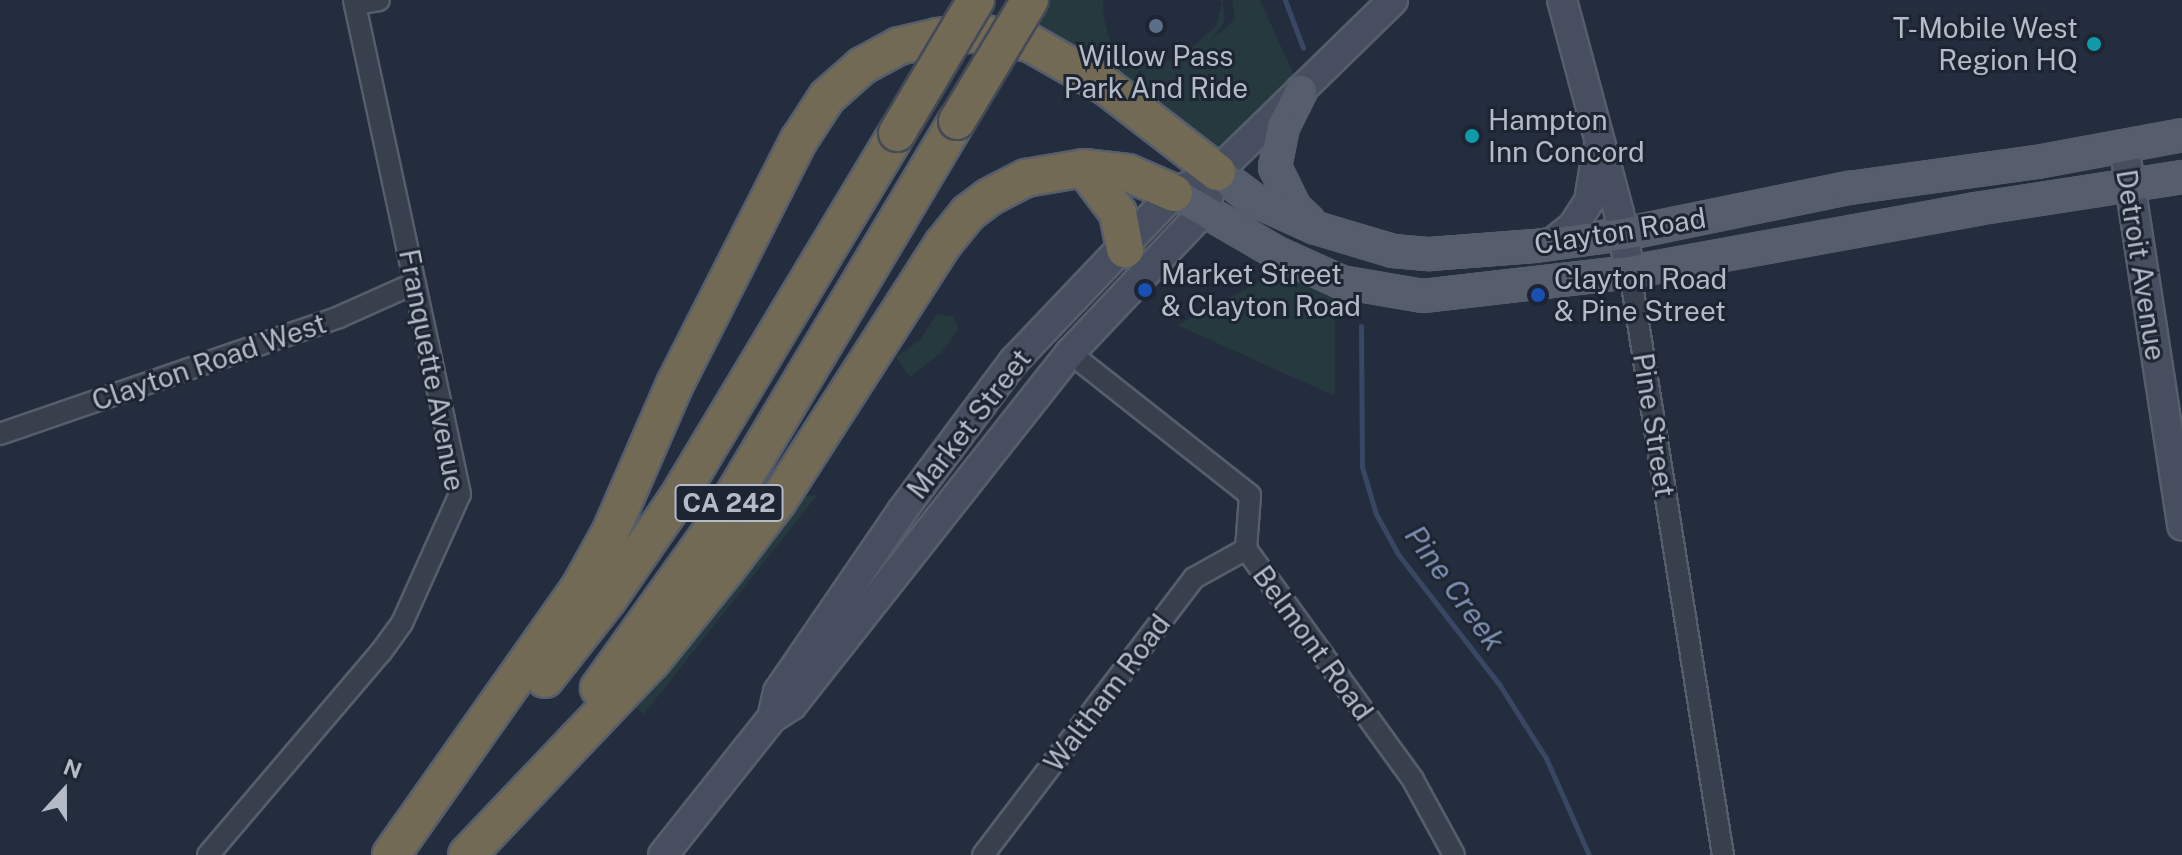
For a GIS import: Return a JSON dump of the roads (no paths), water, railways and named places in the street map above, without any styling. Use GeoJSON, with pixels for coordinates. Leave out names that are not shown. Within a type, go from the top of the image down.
{"type":"FeatureCollection","features":[{"type":"Feature","properties":{"kind":"highway","name":"CA 242"},"geometry":{"type":"LineString","coordinates":[[398,855],[514,719],[625,574],[677,499],[976,0]]}},
{"type":"Feature","properties":{"kind":"highway","name":"CA 242"},"geometry":{"type":"LineString","coordinates":[[460,855],[557,742],[651,619],[717,523],[1030,0]]}},
{"type":"Feature","properties":{"kind":"highway"},"geometry":{"type":"LineString","coordinates":[[391,855],[580,587],[611,531],[675,384],[799,140],[827,97],[862,66],[899,46],[937,37],[980,33],[1030,43],[1107,87],[1217,172]]}},
{"type":"Feature","properties":{"kind":"highway"},"geometry":{"type":"LineString","coordinates":[[1084,168],[1118,213],[1125,249]]}},
{"type":"Feature","properties":{"kind":"highway"},"geometry":{"type":"LineString","coordinates":[[467,855],[652,661],[727,568],[778,501],[943,244],[968,213],[989,197],[1026,178],[1084,168],[1128,173],[1188,203]]}},
{"type":"Feature","properties":{"kind":"main road"},"geometry":{"type":"LineString","coordinates":[[1301,91],[1283,127],[1275,167],[1295,208],[1316,228]]}},
{"type":"Feature","properties":{"kind":"main road"},"geometry":{"type":"LineString","coordinates":[[2118,146],[2152,131],[2182,126]]}},
{"type":"Feature","properties":{"kind":"main road","name":"Clayton Road"},"geometry":{"type":"LineString","coordinates":[[1217,172],[1254,200],[1316,228],[1393,251],[1430,254],[1551,244],[1624,234],[1849,188],[2037,162],[2182,135]]}},
{"type":"Feature","properties":{"kind":"main road","name":"Clayton Road"},"geometry":{"type":"LineString","coordinates":[[1976,209],[2022,179],[2037,162]]}},
{"type":"Feature","properties":{"kind":"main road","name":"Clayton Road"},"geometry":{"type":"LineString","coordinates":[[1188,203],[1341,282],[1423,296],[1630,272],[1976,209],[2182,177]]}},
{"type":"Feature","properties":{"kind":"street"},"geometry":{"type":"LineString","coordinates":[[355,2],[379,0]]}},
{"type":"Feature","properties":{"kind":"street","name":"Market Street"},"geometry":{"type":"LineString","coordinates":[[663,855],[772,718],[792,705],[1188,203],[1393,0]]}},
{"type":"Feature","properties":{"kind":"street","name":"Pine Street"},"geometry":{"type":"LineString","coordinates":[[1562,0],[1624,234],[1723,855]]}},
{"type":"Feature","properties":{"kind":"street","name":"Franquette Avenue"},"geometry":{"type":"LineString","coordinates":[[208,855],[372,665],[402,623],[458,505],[460,486],[355,2]]}},
{"type":"Feature","properties":{"kind":"street"},"geometry":{"type":"LineString","coordinates":[[1551,244],[1573,226],[1589,201],[1599,139]]}},
{"type":"Feature","properties":{"kind":"street","name":"Detroit Avenue"},"geometry":{"type":"LineString","coordinates":[[2118,146],[2129,186],[2182,526]]}},
{"type":"Feature","properties":{"kind":"street","name":"Market Street"},"geometry":{"type":"LineString","coordinates":[[772,718],[778,692],[902,511],[1013,362],[1125,249],[1188,203]]}},
{"type":"Feature","properties":{"kind":"street","name":"Clayton Road West"},"geometry":{"type":"LineString","coordinates":[[0,434],[339,317],[415,283]]}},
{"type":"Feature","properties":{"kind":"street","name":"Belmont Road"},"geometry":{"type":"LineString","coordinates":[[1070,353],[1250,495],[1246,549],[1413,780],[1447,853]]}},
{"type":"Feature","properties":{"kind":"street","name":"Waltham Road"},"geometry":{"type":"LineString","coordinates":[[984,855],[1194,578],[1246,549]]}},
{"type":"Feature","properties":{"kind":"waterway","name":"Pine Creek"},"geometry":{"type":"LineString","coordinates":[[1285,0],[1303,48]]}},
{"type":"Feature","properties":{"kind":"waterway","name":"Pine Creek"},"geometry":{"type":"LineString","coordinates":[[1361,326],[1362,467],[1376,514],[1398,554],[1499,684],[1546,758],[1589,855]]}},
{"type":"Feature","properties":{"kind":"place","name":"Willow Pass Park And Ride"},"geometry":{"type":"Point","coordinates":[1156,26]}},
{"type":"Feature","properties":{"kind":"place","name":"T-Mobile West Region HQ"},"geometry":{"type":"Point","coordinates":[2094,44]}},
{"type":"Feature","properties":{"kind":"place","name":"Hampton Inn Concord"},"geometry":{"type":"Point","coordinates":[1472,136]}},
{"type":"Feature","properties":{"kind":"place","name":"Market Street & Clayton Road"},"geometry":{"type":"Point","coordinates":[1145,290]}},
{"type":"Feature","properties":{"kind":"place","name":"Clayton Road & Pine Street"},"geometry":{"type":"Point","coordinates":[1538,295]}}]}
